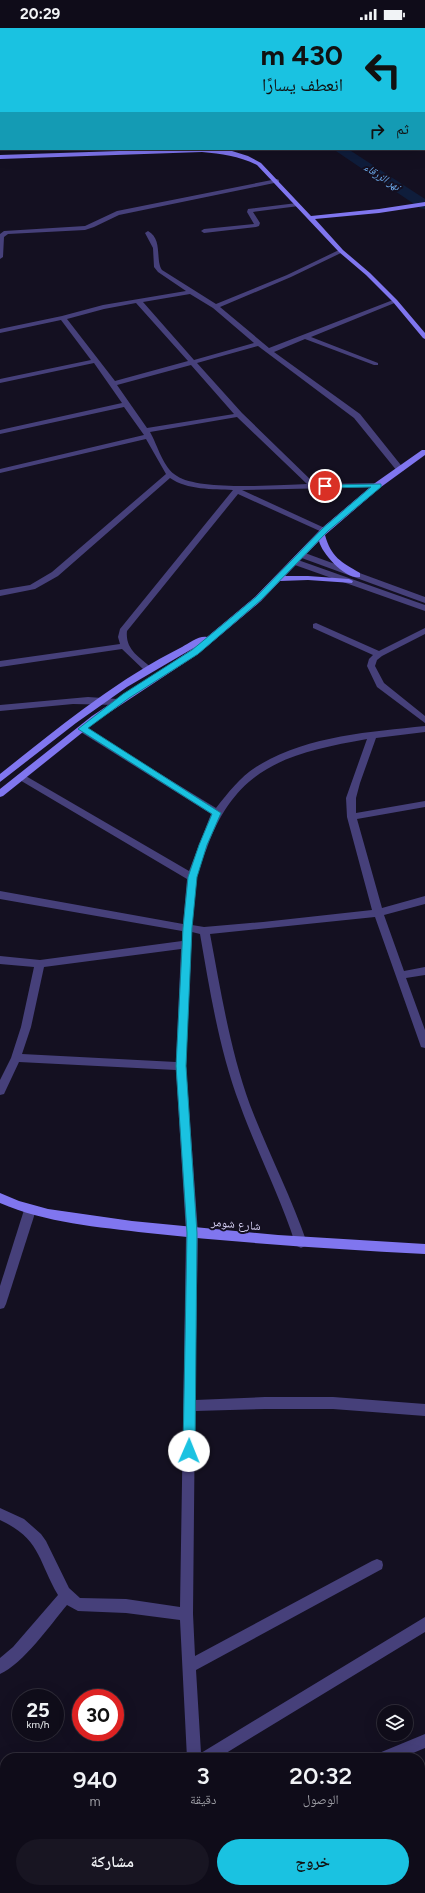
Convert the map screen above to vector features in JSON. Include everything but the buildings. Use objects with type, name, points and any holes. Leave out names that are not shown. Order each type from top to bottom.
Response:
[{"type":"street","points":[[0,157],[219,151],[246,156],[259,164],[277,181],[297,205],[395,302],[425,337]]},
{"type":"street","points":[[0,257],[1,234],[23,230],[85,228],[98,224],[111,215],[124,211],[207,196],[252,185],[277,181]]},
{"type":"street","points":[[312,220],[425,204]]},
{"type":"street","points":[[204,231],[254,226],[257,225],[257,222],[250,213],[250,210],[297,205]]},
{"type":"street","points":[[312,220],[422,210]]},
{"type":"street","points":[[148,233],[156,248],[158,269],[190,292],[215,307],[259,344],[357,416],[400,469]]},
{"type":"street","points":[[215,307],[289,276],[342,251]]},
{"type":"street","points":[[0,330],[63,318],[103,307],[190,292]]},
{"type":"street","points":[[138,302],[239,415],[313,486]]},
{"type":"street","points":[[269,351],[395,302]]},
{"type":"street","points":[[63,318],[113,384],[147,434],[170,474],[174,478],[189,484],[238,490],[313,486],[378,485]]},
{"type":"street","points":[[306,336],[376,364]]},
{"type":"street","points":[[113,384],[259,344]]},
{"type":"street","points":[[0,381],[95,361]]},
{"type":"street","points":[[0,432],[126,404]]},
{"type":"street","points":[[0,471],[147,434],[239,415]]},
{"type":"street","points":[[0,794],[117,702],[195,652],[258,599],[323,532],[378,485],[425,452]]},
{"type":"street","points":[[0,593],[32,587],[55,574],[170,474]]},
{"type":"street","points":[[238,490],[323,532]]},
{"type":"street","points":[[148,670],[123,646],[121,638],[123,631],[238,490]]},
{"type":"street","points":[[323,532],[324,550],[329,556],[357,575]]},
{"type":"street","points":[[302,555],[425,600]]},
{"type":"street","points":[[295,562],[425,608]]},
{"type":"street","points":[[277,580],[308,578],[349,581]]},
{"type":"street","points":[[316,626],[379,654]]},
{"type":"street","points":[[425,631],[379,654],[373,659],[371,666],[380,685],[425,720]]},
{"type":"street","points":[[0,779],[102,700],[148,670],[217,633]]},
{"type":"street","points":[[0,664],[123,646]]},
{"type":"street","points":[[0,708],[102,700],[117,702]]},
{"type":"street","points":[[82,729],[217,813]]},
{"type":"street","points":[[194,1753],[186,1614],[192,1233],[181,1066],[187,928],[192,877],[203,845],[217,813],[236,787],[263,766],[303,749],[373,735],[425,729]]},
{"type":"street","points":[[373,735],[355,782],[351,798],[352,817],[378,913],[402,975],[425,1044]]},
{"type":"street","points":[[22,777],[192,877]]},
{"type":"street","points":[[352,817],[425,804]]},
{"type":"street","points":[[0,895],[204,931],[248,928],[378,913],[425,900]]},
{"type":"street","points":[[204,931],[218,1006],[238,1086],[287,1200],[301,1242]]},
{"type":"street","points":[[0,960],[40,964],[187,944]]},
{"type":"street","points":[[0,1091],[16,1058],[26,1028],[40,964]]},
{"type":"street","points":[[402,975],[425,971]]},
{"type":"street","points":[[16,1058],[181,1066]]},
{"type":"street","name":"شارع شومر","points":[[0,1198],[30,1210],[76,1219],[192,1233],[301,1242],[425,1249]]},
{"type":"street","points":[[0,1304],[30,1210]]},
{"type":"street","points":[[190,1406],[308,1402],[425,1410]]},
{"type":"street","points":[[0,1514],[28,1530],[36,1538],[46,1553],[66,1596],[72,1601],[78,1604],[126,1606],[186,1614]]},
{"type":"street","points":[[188,1667],[377,1566]]},
{"type":"street","points":[[0,1667],[18,1652],[66,1596]]},
{"type":"street","points":[[213,1753],[425,1624]]},
{"type":"street","points":[[396,1753],[425,1741]]},
{"type":"waterway","name":"نهر الزرقاء","points":[[341,150],[425,205]]},
{"type":"route","points":[[189,1451],[192,1233],[181,1066],[187,928],[192,877],[203,845],[217,813],[82,729],[94,718],[126,696],[195,652],[258,599],[325,530],[378,485],[325,486]]}]
